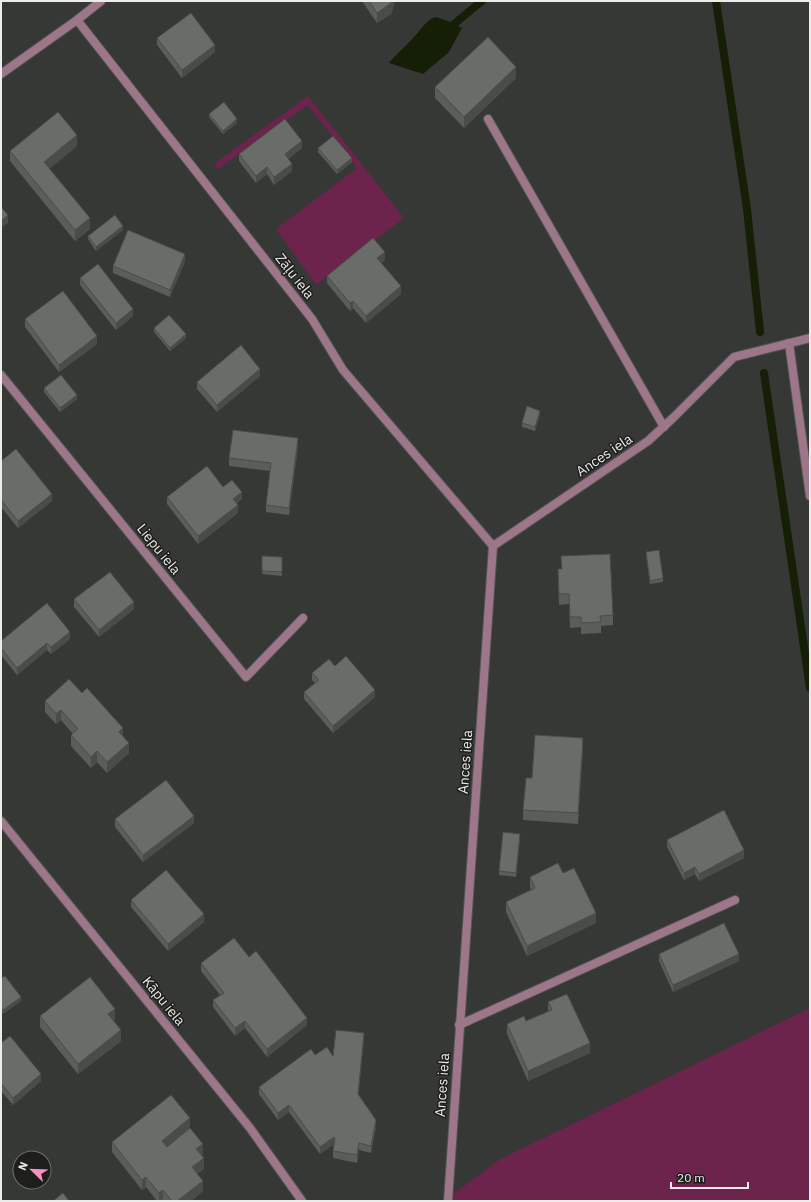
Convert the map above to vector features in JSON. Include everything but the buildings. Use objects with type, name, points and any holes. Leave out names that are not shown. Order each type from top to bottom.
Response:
[{"type":"street","points":[[1,74],[101,1]]},
{"type":"street","name":"Zāļu iela","points":[[77,20],[312,319],[343,370],[493,546]]},
{"type":"street","points":[[488,119],[664,426]]},
{"type":"street","name":"Ances iela","points":[[448,1201],[493,546],[648,441],[674,418],[734,357],[810,338]]},
{"type":"street","points":[[788,343],[810,496]]},
{"type":"street","name":"Liepu iela","points":[[1,375],[246,677],[303,618]]},
{"type":"street","name":"Kāpu iela","points":[[1,821],[250,1128],[302,1201]]},
{"type":"street","points":[[459,1025],[735,900]]},
{"type":"shaded area","points":[[435,17],[448,21],[462,28],[449,52],[423,74],[389,63],[425,24]]},
{"type":"shaded area","points":[[308,96],[404,218],[316,285],[276,229],[357,168],[308,105],[218,169],[214,164]]},
{"type":"shaded area","points":[[810,1008],[810,1201],[444,1201],[499,1160]]},
{"type":"waterway","points":[[454,24],[482,1]]},
{"type":"waterway","points":[[716,1],[747,209],[760,332]]},
{"type":"waterway","points":[[764,373],[810,688]]}]
